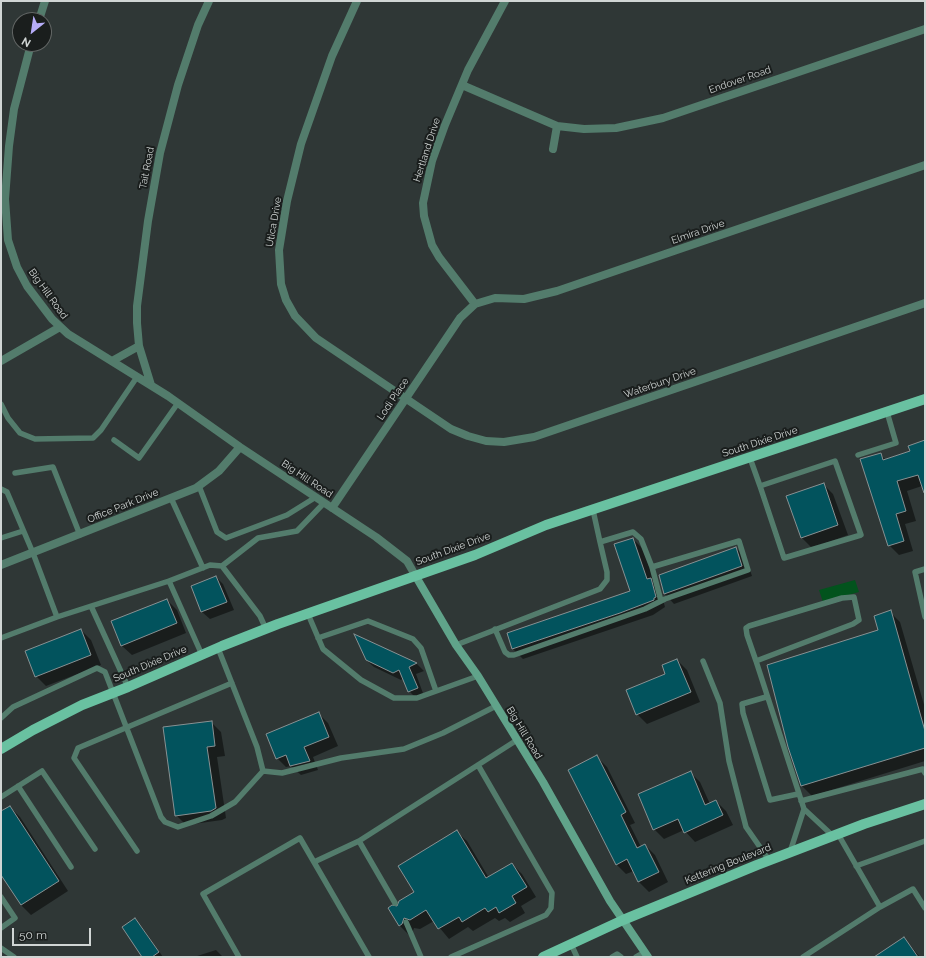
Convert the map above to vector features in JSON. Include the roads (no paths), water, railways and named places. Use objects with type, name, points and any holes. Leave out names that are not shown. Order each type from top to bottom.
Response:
[{"type":"main road","name":"South Dixie Drive","points":[[1,749],[82,704],[114,693],[266,629],[475,555],[546,525],[925,399]]},
{"type":"main road","name":"Kettering Boulevard","points":[[543,957],[622,920],[769,860],[925,804]]},
{"type":"street","points":[[42,12],[45,1]]},
{"type":"street","name":"Tait Road","points":[[151,385],[139,346],[137,306],[148,221],[160,153],[178,85],[198,25],[209,1]]},
{"type":"street","name":"Utica Drive","points":[[357,1],[332,56],[301,144],[287,201],[279,250],[279,270],[286,300],[302,325],[316,338],[406,398]]},
{"type":"street","name":"Hertland Drive","points":[[475,304],[438,257],[427,233],[424,216],[424,190],[432,161],[462,85],[495,18],[506,1]]},
{"type":"street","name":"Endover Road","points":[[462,85],[557,126],[584,129],[634,126],[663,118],[925,29]]},
{"type":"street","name":"Big Hill Road","points":[[29,52],[20,82],[11,132],[5,199],[8,240],[17,268],[27,286],[52,319],[60,327],[178,403],[240,447],[376,537],[407,561],[456,645],[478,676],[517,740],[622,920],[646,954]]},
{"type":"street","points":[[553,149],[557,126]]},
{"type":"street","name":"Elmira Drive","points":[[475,304],[494,298],[524,299],[557,291],[925,165]]},
{"type":"street","name":"Waterbury Drive","points":[[406,398],[451,429],[468,436],[486,441],[504,442],[519,440],[925,303]]},
{"type":"street","name":"Lodi Place","points":[[332,508],[460,318],[475,304]]},
{"type":"street","points":[[1,361],[60,327]]},
{"type":"street","points":[[112,361],[139,346]]},
{"type":"street","name":"Office Park Drive","points":[[1,566],[199,486],[219,471],[240,447]]},
{"type":"lane","points":[[1,404],[8,418],[20,433],[35,439],[93,438],[101,430],[137,377]]},
{"type":"lane","points":[[114,440],[139,458],[178,403]]},
{"type":"lane","points":[[858,455],[896,444],[887,412]]},
{"type":"lane","points":[[750,458],[784,558],[861,534],[835,461],[760,486]]},
{"type":"lane","points":[[15,473],[53,467],[80,534]]},
{"type":"lane","points":[[199,486],[217,532],[226,538],[287,515],[316,497]]},
{"type":"lane","points":[[1,489],[7,492],[33,553],[57,617]]},
{"type":"lane","points":[[171,498],[203,568]]},
{"type":"lane","points":[[1,638],[57,617],[169,581],[210,565],[222,566],[258,538],[297,531],[324,503]]},
{"type":"lane","points":[[456,645],[600,589],[607,580],[607,572],[593,510]]},
{"type":"lane","points":[[1,538],[23,531]]},
{"type":"lane","points":[[600,542],[633,532],[641,539],[652,567],[661,601]]},
{"type":"lane","points":[[495,629],[505,652],[514,655],[645,609],[661,601],[748,570],[739,541],[652,567]]},
{"type":"lane","points":[[222,566],[260,616],[266,629]]},
{"type":"lane","points":[[925,569],[915,572],[925,617]]},
{"type":"lane","points":[[169,581],[202,655]]},
{"type":"lane","points":[[756,661],[859,620],[854,597],[842,598],[746,628],[766,697],[804,809],[836,835],[880,907]]},
{"type":"lane","points":[[90,606],[128,687]]},
{"type":"lane","points":[[308,614],[323,649],[361,680],[394,698],[417,698],[478,676]]},
{"type":"lane","points":[[318,638],[368,621],[413,639],[421,648],[436,691]]},
{"type":"lane","points":[[218,648],[257,747],[263,771]]},
{"type":"lane","points":[[703,661],[720,703],[729,761],[746,827],[769,860]]},
{"type":"lane","points":[[1,718],[13,707],[97,668],[105,672],[161,817],[172,826],[178,827],[211,816],[236,802],[263,771]]},
{"type":"lane","points":[[137,851],[74,758],[78,748],[126,726],[232,683]]},
{"type":"lane","points":[[766,697],[742,704],[743,713],[770,800],[798,794]]},
{"type":"lane","points":[[263,771],[282,773],[342,758],[404,749],[443,733],[496,706]]},
{"type":"lane","points":[[314,862],[359,841],[517,740]]},
{"type":"lane","points":[[451,957],[546,915],[551,908],[552,893],[478,765]]},
{"type":"lane","points":[[1,797],[42,771],[95,849]]},
{"type":"lane","points":[[801,801],[924,771]]},
{"type":"lane","points":[[18,786],[71,867]]},
{"type":"lane","points":[[790,852],[804,809]]},
{"type":"lane","points":[[239,957],[203,894],[300,838],[369,957]]},
{"type":"lane","points":[[359,841],[395,903]]},
{"type":"lane","points":[[856,866],[925,841]]},
{"type":"lane","points":[[803,957],[880,907],[913,889],[925,908]]},
{"type":"lane","points":[[1,898],[15,918],[1,928]]},
{"type":"lane","points":[[406,922],[421,957]]},
{"type":"lane","points":[[571,944],[577,957]]},
{"type":"lane","points":[[1,948],[14,957]]},
{"type":"lane","points":[[612,957],[617,954],[621,957]]},
{"type":"lane","points":[[636,957],[646,954]]}]
